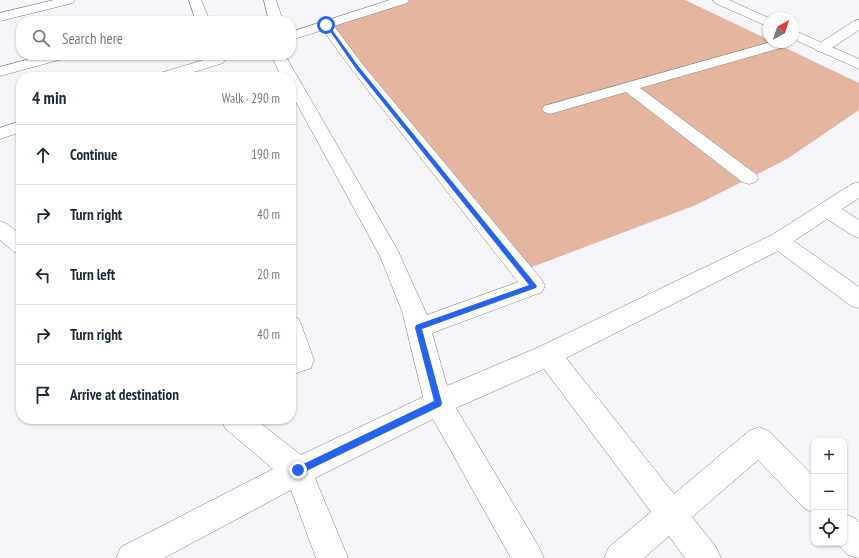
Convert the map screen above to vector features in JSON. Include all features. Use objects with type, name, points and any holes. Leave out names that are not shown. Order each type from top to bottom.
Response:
[{"type":"street","points":[[0,17],[69,0]]},
{"type":"street","points":[[195,0],[198,16]]},
{"type":"street","points":[[270,0],[275,16]]},
{"type":"street","points":[[296,34],[388,2],[402,0]]},
{"type":"street","points":[[719,0],[763,20]]},
{"type":"street","points":[[822,48],[859,24]]},
{"type":"street","points":[[326,25],[358,68],[534,286],[418,328]]},
{"type":"street","points":[[799,39],[859,65]]},
{"type":"street","points":[[550,109],[764,48]]},
{"type":"street","points":[[0,72],[43,60]]},
{"type":"street","points":[[205,71],[218,60]]},
{"type":"street","points":[[281,60],[287,72]]},
{"type":"street","points":[[627,86],[749,178]]},
{"type":"street","points":[[296,89],[390,255],[414,311],[438,403],[528,558]]},
{"type":"street","points":[[0,134],[16,128]]},
{"type":"street","points":[[146,554],[298,470],[438,403],[548,355],[779,241],[859,189]]},
{"type":"street","points":[[828,210],[859,230]]},
{"type":"street","points":[[0,229],[16,242]]},
{"type":"street","points":[[779,241],[859,299]]},
{"type":"street","points":[[296,341],[302,360],[296,362]]},
{"type":"street","points":[[548,355],[705,558]]},
{"type":"street","points":[[240,424],[298,470],[332,558]]},
{"type":"street","points":[[620,558],[759,441],[811,495]]},
{"type":"street","points":[[847,532],[859,544]]},
{"type":"building","points":[[407,0],[685,0],[763,37],[763,48],[786,48],[859,83],[859,110],[787,159],[696,205],[524,270],[326,25]]},
{"type":"route","points":[[298,470],[438,403],[418,328],[534,286],[358,68],[326,25]]}]
